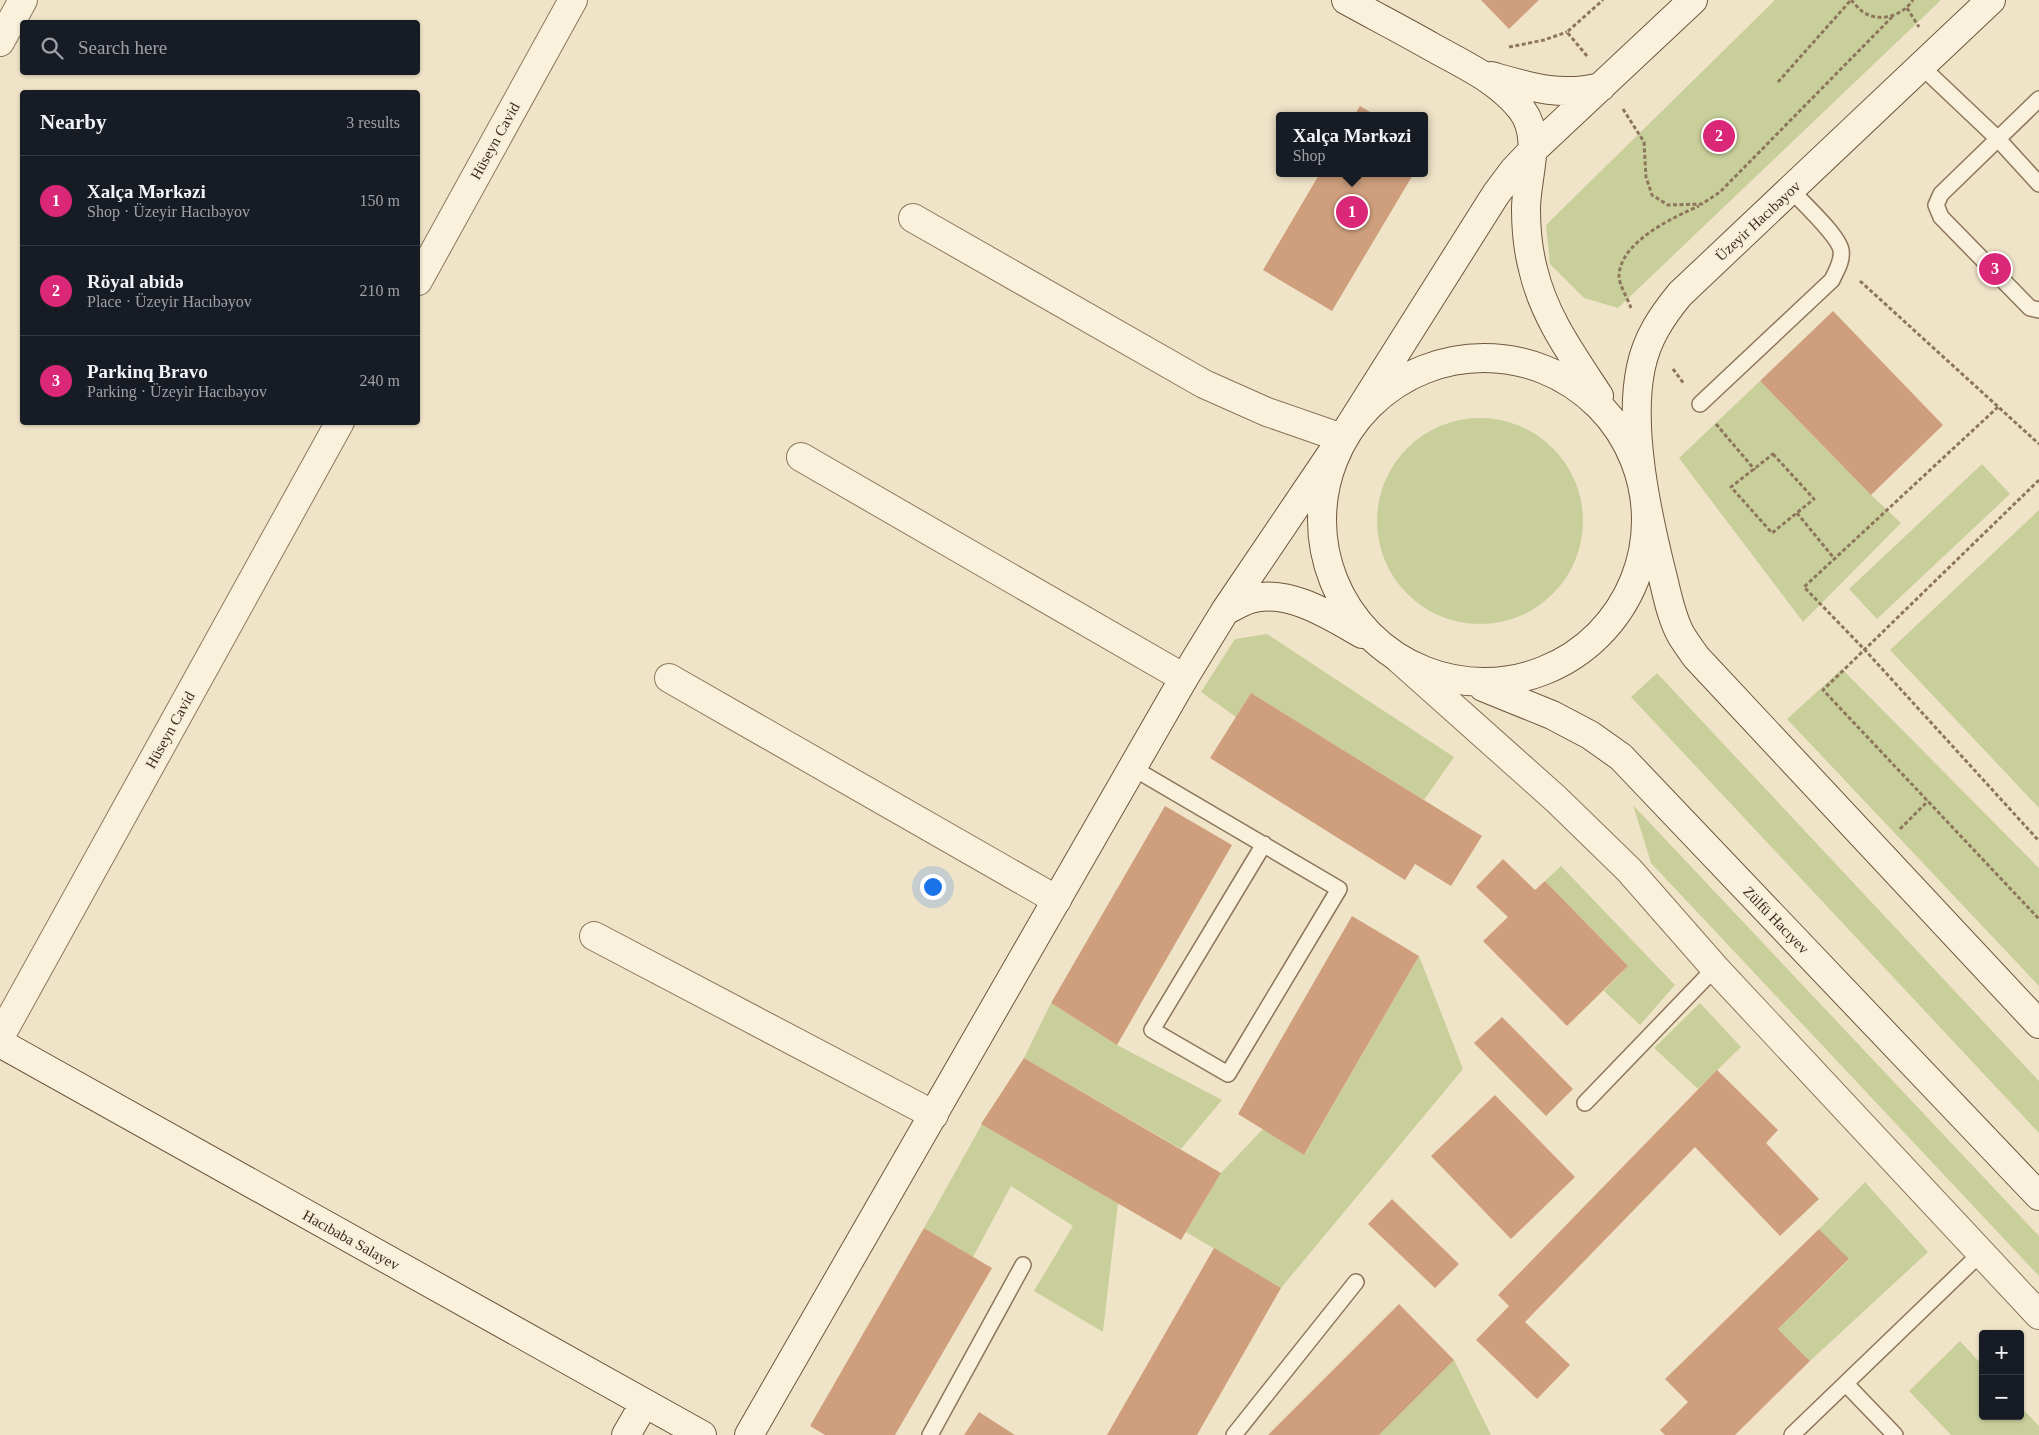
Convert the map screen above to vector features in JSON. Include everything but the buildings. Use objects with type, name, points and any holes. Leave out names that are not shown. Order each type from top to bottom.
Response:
[{"type":"street","points":[[0,42],[23,0]]},
{"type":"street","name":"Hüseyn Cavid","points":[[420,277],[573,0]]},
{"type":"street","points":[[1346,0],[1480,73],[1507,92],[1522,110],[1532,131],[1533,150],[1526,209],[1532,268],[1551,320],[1624,435],[1637,465],[1646,496],[1670,605],[1681,635],[1696,658],[2039,1024]]},
{"type":"street","points":[[749,1435],[1184,678],[1225,611],[1342,438],[1496,194],[1514,170],[1533,150],[1693,0]]},
{"type":"street","name":"Üzeyir Hacıbəyov","points":[[1646,496],[1637,432],[1636,403],[1641,367],[1650,338],[1663,315],[1680,294],[1991,0]]},
{"type":"street","points":[[1480,73],[1542,90],[1581,92],[1604,85]]},
{"type":"street","points":[[913,218],[1204,384],[1267,412],[1342,438]]},
{"type":"street","points":[[1376,642],[1347,608],[1328,568],[1320,524],[1325,480],[1342,438],[1369,403],[1403,378],[1441,362],[1483,357],[1525,362],[1564,378],[1598,403],[1624,435]]},
{"type":"street","name":"Hüseyn Cavid","points":[[0,1036],[338,425]]},
{"type":"street","points":[[801,457],[1184,678]]},
{"type":"street","points":[[1483,687],[1545,670],[1577,653],[1604,630],[1626,601],[1640,568],[1646,532],[1646,496]]},
{"type":"street","points":[[1225,611],[1250,599],[1265,597],[1282,598],[1334,617],[1376,642],[1398,658],[1556,799],[1622,864],[1715,968],[2039,1315]]},
{"type":"street","name":"Zülfü Hacıyev","points":[[1398,658],[1422,670],[1483,687],[1552,715],[1590,735],[1621,757],[2039,1196]]},
{"type":"street","points":[[669,678],[1057,900]]},
{"type":"street","points":[[594,936],[934,1115]]},
{"type":"street","name":"Hacıbaba Salayev","points":[[0,1043],[702,1435]]},
{"type":"street","points":[[626,1435],[644,1404]]},
{"type":"lane","points":[[1921,66],[1998,138],[2039,184]]},
{"type":"lane","points":[[2039,99],[1941,194],[1936,205],[1941,217],[1954,231],[2030,308],[2039,310]]},
{"type":"lane","points":[[1700,404],[1832,280],[1840,262],[1841,250],[1835,237],[1791,190]]},
{"type":"lane","points":[[1133,768],[1264,844],[1339,889],[1228,1074],[1152,1030],[1264,844]]},
{"type":"lane","points":[[1585,1102],[1715,968]]},
{"type":"lane","points":[[1792,1435],[1981,1253]]},
{"type":"lane","points":[[930,1435],[1023,1265]]},
{"type":"lane","points":[[1234,1435],[1356,1282]]},
{"type":"lane","points":[[1846,1384],[1895,1435]]},
{"type":"path","points":[[1480,73],[1493,49],[1523,45],[1567,32],[1603,0]]},
{"type":"path","points":[[1778,82],[1851,0],[1862,12],[1877,18],[1894,16]]},
{"type":"path","points":[[1567,32],[1584,52],[1604,85],[1644,142],[1646,177],[1652,194],[1668,205],[1702,204],[1720,192],[1894,16],[1907,8],[1912,0]]},
{"type":"path","points":[[1840,262],[2039,444]]},
{"type":"path","points":[[1700,404],[1755,470]]},
{"type":"path","points":[[1998,406],[1833,557],[1804,587],[1864,649],[2039,841]]},
{"type":"path","points":[[1774,454],[1814,499],[1772,533],[1731,487],[1755,470],[1774,454]]},
{"type":"path","points":[[2039,480],[1823,690],[2039,919]]},
{"type":"path","points":[[1797,513],[1833,557]]},
{"type":"path","points":[[1878,851],[1928,801]]},
{"type":"green space","points":[[1775,0],[1941,0],[1618,308],[1584,298],[1550,264],[1546,225]]},
{"type":"green space","points":[[1760,381],[1871,495],[1901,523],[1803,622],[1679,458]]},
{"type":"green space","points":[[1480,418],[1500,420],[1519,426],[1528,430],[1553,448],[1571,473],[1575,482],[1581,501],[1583,521],[1581,541],[1575,560],[1571,569],[1553,594],[1528,612],[1519,616],[1500,622],[1480,624],[1460,622],[1441,616],[1432,612],[1407,594],[1389,569],[1385,560],[1379,541],[1377,521],[1379,501],[1385,482],[1389,473],[1407,448],[1432,430],[1441,426],[1460,420]]},
{"type":"green space","points":[[1982,464],[2010,494],[1877,619],[1849,589]]},
{"type":"green space","points":[[2039,510],[2039,808],[1890,650]]},
{"type":"green space","points":[[1267,634],[1454,757],[1424,800],[1251,693],[1236,717],[1201,692],[1235,639]]},
{"type":"green space","points":[[1842,669],[2039,868],[2039,986],[1787,719]]},
{"type":"green space","points":[[1657,673],[2039,1081],[2039,1133],[1631,697]]},
{"type":"green space","points":[[1633,805],[2039,1236],[2039,1276],[1651,863]]},
{"type":"green space","points":[[1561,866],[1675,985],[1640,1025],[1604,991],[1628,966],[1545,881]]},
{"type":"green space","points":[[1419,956],[1463,1069],[1281,1288],[1186,1232],[1221,1173],[1263,1129],[1305,1154]]},
{"type":"green space","points":[[1051,1003],[1117,1045],[1222,1100],[1181,1149],[1024,1058]]},
{"type":"green space","points":[[1700,1003],[1741,1047],[1698,1089],[1654,1048]]},
{"type":"green space","points":[[982,1124],[1118,1203],[1103,1332],[1034,1291],[1073,1226],[1011,1186],[973,1257],[924,1228]]},
{"type":"green space","points":[[1865,1182],[1928,1252],[1810,1361],[1778,1329],[1849,1260],[1819,1229]]},
{"type":"green space","points":[[1960,1341],[1979,1362],[1979,1420],[2024,1420],[2024,1410],[2039,1426],[2039,1435],[1951,1435],[1909,1391]]},
{"type":"green space","points":[[1454,1360],[1491,1435],[1379,1435]]},
{"type":"place","name":"Röyal abidə","points":[[1719,136]]},
{"type":"place","name":"Xalça Mərkəzi","points":[[1352,212]]},
{"type":"place","name":"Parkinq Bravo","points":[[1995,269]]}]
